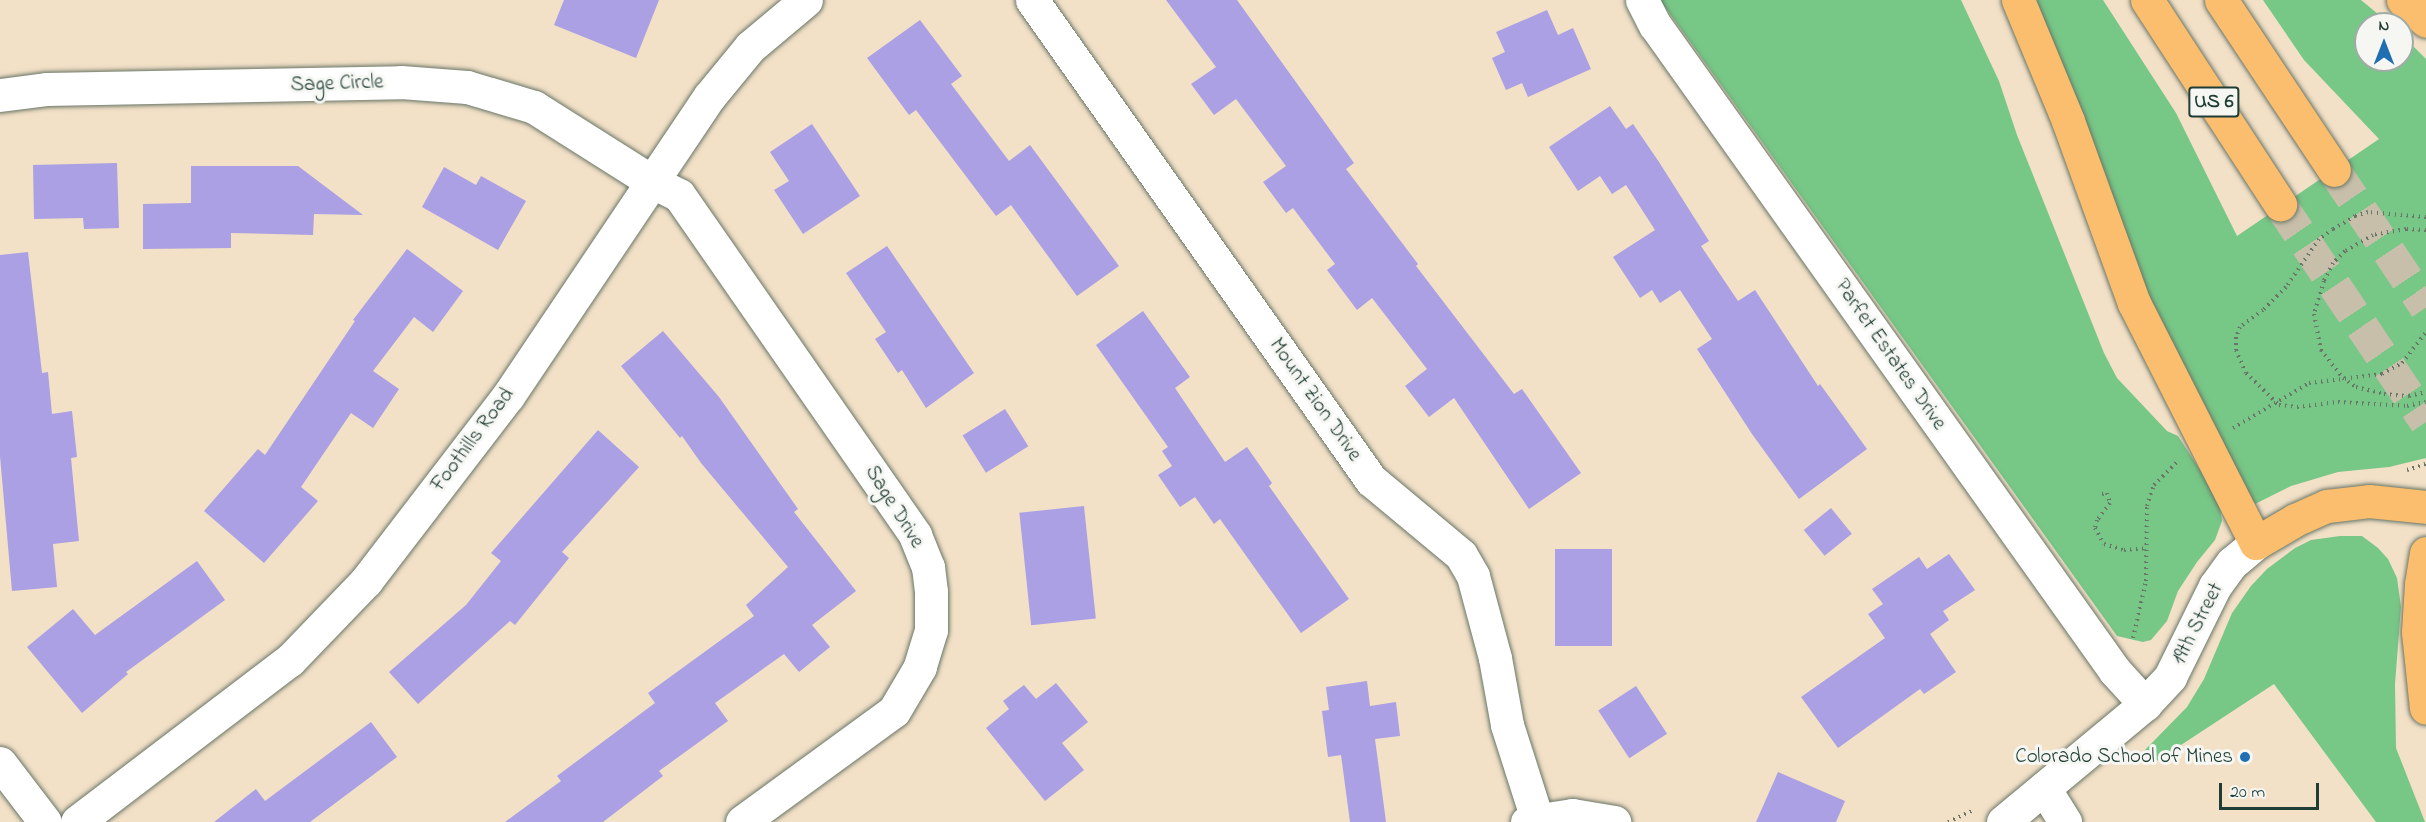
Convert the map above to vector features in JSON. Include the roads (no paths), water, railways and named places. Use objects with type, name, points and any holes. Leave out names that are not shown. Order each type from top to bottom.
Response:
[{"type":"main road","points":[[2018,0],[2068,121],[2134,303],[2256,543]]},
{"type":"main road","name":"US 6","points":[[2147,0],[2280,204]]},
{"type":"main road","name":"US 6","points":[[2221,0],[2334,170]]},
{"type":"main road","points":[[2403,0],[2426,21]]},
{"type":"main road","name":"19th Street","points":[[2256,543],[2295,520],[2327,506],[2369,501],[2426,507]]},
{"type":"main road","points":[[2426,553],[2421,584],[2418,632],[2426,708]]},
{"type":"street","name":"Foothills Road","points":[[77,822],[290,660],[366,581],[508,396],[709,97],[750,47],[806,0]]},
{"type":"street","name":"Mount Zion Drive","points":[[1032,0],[1371,480],[1461,555],[1473,576],[1495,658],[1507,725],[1532,820]]},
{"type":"street","name":"Parfet Estates Drive","points":[[1642,0],[1655,25],[2101,652],[2145,704]]},
{"type":"street","name":"Sage Circle","points":[[0,95],[46,89],[401,82],[467,87],[534,107],[651,181]]},
{"type":"street","name":"Sage Drive","points":[[651,181],[679,195],[889,494],[915,535],[928,567],[931,630],[920,667],[894,711],[742,822]]},
{"type":"street","name":"19th Street","points":[[2003,822],[2145,704],[2170,677],[2215,586],[2232,563],[2256,543]]},
{"type":"street","points":[[0,763],[45,822]]},
{"type":"street","points":[[2044,788],[2065,822]]},
{"type":"street","points":[[1532,820],[1572,815],[1614,822]]},
{"type":"tunnel","points":[[2334,170],[2426,307]]},
{"type":"tunnel","points":[[2280,204],[2426,421]]},
{"type":"place","name":"Colorado School of Mines","points":[[2245,757]]}]
